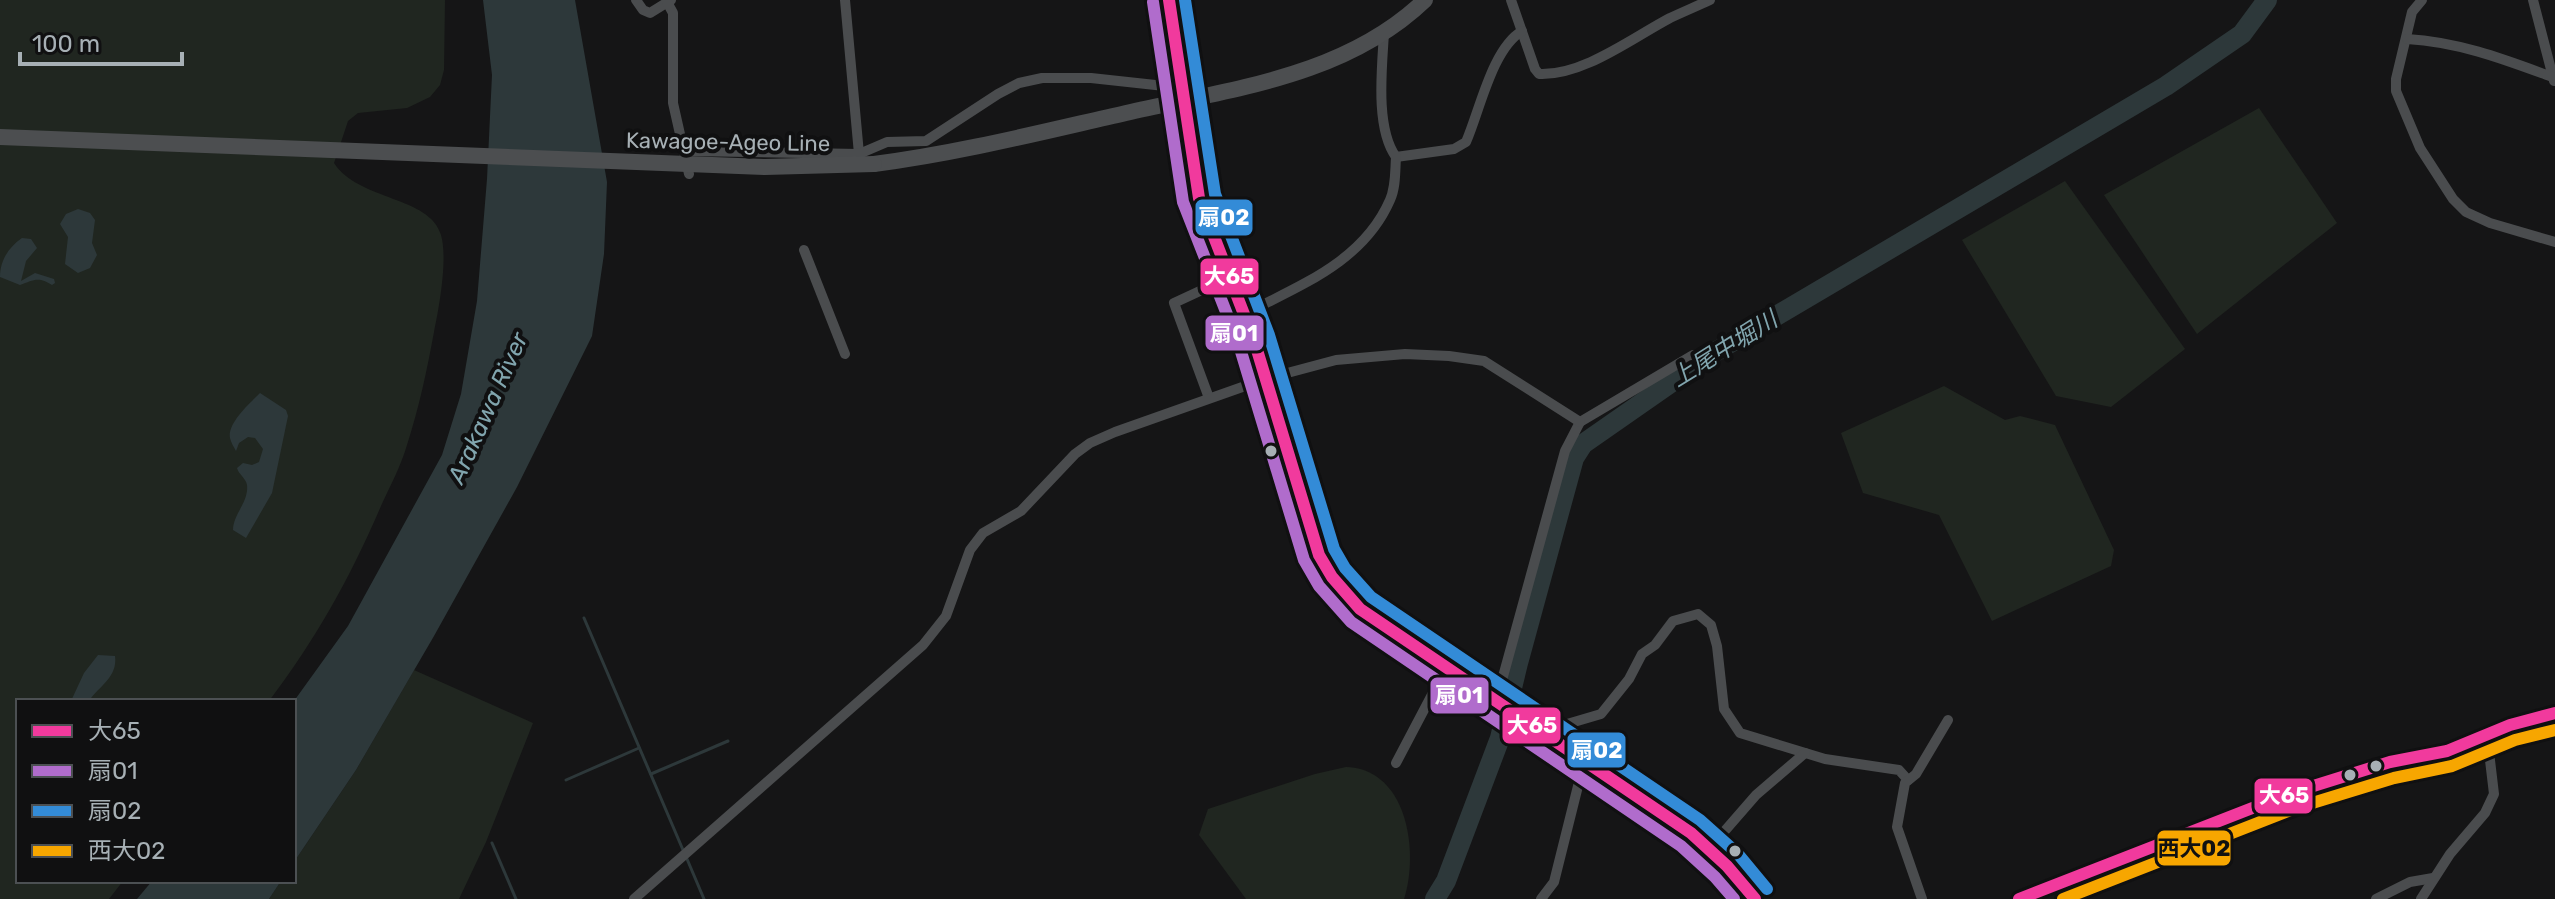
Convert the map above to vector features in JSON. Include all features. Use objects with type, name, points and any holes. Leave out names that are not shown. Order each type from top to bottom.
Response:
[{"type":"main road","name":"Kawagoe-Ageo Line","points":[[0,137],[738,166],[874,164],[972,149],[1184,94],[1289,75],[1354,50],[1384,33],[1425,0]]},
{"type":"main road","points":[[1184,94],[1199,198],[1245,314],[1312,536],[1332,577],[1360,609],[1676,822],[1709,849],[1755,899]]},
{"type":"street","points":[[636,0],[643,10],[650,13],[669,1],[673,13],[673,103],[689,174]]},
{"type":"street","points":[[845,0],[859,154]]},
{"type":"street","points":[[686,151],[859,154],[887,142],[926,141],[987,100],[1029,80],[1091,78],[1184,94],[1169,0]]},
{"type":"street","points":[[1511,0],[1539,74],[1568,69],[1603,55],[1710,0]]},
{"type":"street","points":[[2422,0],[2412,12],[2396,79],[2396,91],[2420,148],[2453,199],[2466,212],[2555,242]]},
{"type":"street","points":[[2533,0],[2555,79]]},
{"type":"street","points":[[1396,157],[1454,149],[1466,142],[1498,57],[1513,36],[1522,31]]},
{"type":"street","points":[[1245,314],[1329,271],[1352,252],[1374,227],[1390,200],[1396,157],[1390,149],[1385,128],[1382,79],[1384,33]]},
{"type":"street","points":[[2407,39],[2448,43],[2482,51],[2555,79]]},
{"type":"street","points":[[804,250],[845,354]]},
{"type":"street","points":[[1209,398],[1174,303],[1230,277]]},
{"type":"street","points":[[634,899],[923,645],[946,616],[970,550],[983,533],[1021,511],[1054,474],[1090,443],[1265,379],[1336,360],[1405,354],[1484,361],[1580,422]]},
{"type":"street","points":[[1504,708],[1565,451],[1580,422],[1693,355]]},
{"type":"street","points":[[1540,732],[1601,714],[1629,679],[1642,654],[1655,645],[1673,621],[1698,614],[1711,625],[1717,646],[1724,709],[1740,733],[1825,759],[1899,770],[1908,780]]},
{"type":"street","points":[[1396,763],[1446,668]]},
{"type":"street","points":[[2019,899],[2291,793],[2390,762],[2447,751],[2555,713]]},
{"type":"street","points":[[1922,899],[1897,827],[1905,783],[1932,750],[1948,720]]},
{"type":"street","points":[[2421,899],[2433,878],[2485,813],[2494,794],[2487,735]]},
{"type":"street","points":[[1709,849],[1756,795],[1805,753]]},
{"type":"street","points":[[1541,899],[1554,882],[1584,762]]},
{"type":"street","points":[[2376,899],[2410,882],[2433,878]]},
{"type":"shaded area","points":[[0,0],[445,0],[444,70],[440,85],[430,97],[407,108],[358,113],[348,121],[334,163],[360,185],[423,213],[434,222],[443,245],[438,310],[415,417],[405,453],[357,558],[317,631],[270,699],[16,699],[16,883],[121,883],[109,899],[0,899]]},
{"type":"shaded area","points":[[2259,108],[2337,223],[2197,334],[2104,195]]},
{"type":"shaded area","points":[[2065,181],[2185,349],[2111,407],[2056,396],[1962,240]]},
{"type":"shaded area","points":[[1944,386],[2005,420],[2020,416],[2055,425],[2114,550],[2111,566],[1992,621],[1939,515],[1863,493],[1841,433]]},
{"type":"shaded area","points":[[414,670],[533,723],[486,842],[459,899],[269,899],[280,883],[296,883],[296,859],[356,770]]},
{"type":"shaded area","points":[[1346,767],[1367,771],[1383,782],[1396,798],[1404,816],[1410,859],[1404,899],[1246,899],[1199,835],[1208,809]]},
{"type":"water","name":"Arakawa River","points":[[483,0],[575,0],[607,182],[604,254],[592,336],[517,487],[434,636],[356,770],[296,859],[295,699],[348,626],[442,455],[461,394],[477,301],[492,75]]},
{"type":"water","points":[[78,209],[90,213],[95,220],[92,243],[97,255],[90,268],[78,273],[65,264],[68,237],[60,224],[66,214]]},
{"type":"water","points":[[22,238],[31,239],[37,248],[26,261],[21,281],[35,273],[54,279],[55,283],[52,285],[36,280],[20,285],[0,277],[6,254]]},
{"type":"water","points":[[260,393],[286,410],[288,416],[272,493],[246,538],[233,530],[247,491],[237,468],[243,463],[252,465],[259,462],[263,449],[255,438],[248,437],[239,443],[236,451],[230,440],[230,432],[240,413]]},
{"type":"water","points":[[98,655],[115,656],[111,676],[91,699],[72,699],[84,673]]},
{"type":"water","points":[[150,883],[280,883],[269,899],[137,899]]},
{"type":"waterway","name":"上尾中堀川","points":[[1435,899],[1446,881],[1500,738],[1574,458],[1583,444],[1715,352],[2166,86],[2242,34],[2267,0]]},
{"type":"waterway","points":[[584,618],[683,850]]},
{"type":"waterway","points":[[651,774],[728,741]]},
{"type":"waterway","points":[[566,780],[639,748]]},
{"type":"waterway","points":[[492,843],[516,899]]},
{"type":"waterway","points":[[687,859],[704,899]]},
{"type":"transit line","name":"大65","points":[[1169,0],[1199,198],[1254,340],[1319,555],[1332,577],[1360,609],[1691,833],[1727,866],[1755,899]]},
{"type":"transit line","name":"扇02","points":[[1185,0],[1215,194],[1269,335],[1334,549],[1345,568],[1371,597],[1700,820],[1738,854],[1767,889]]},
{"type":"transit line","name":"扇01","points":[[1153,2],[1183,202],[1239,345],[1304,560],[1319,586],[1351,622],[1681,846],[1734,899]]},
{"type":"transit line","name":"大65","points":[[2019,899],[2291,793],[2390,762],[2447,751],[2510,725],[2555,713]]},
{"type":"transit line","name":"西大02","points":[[2063,899],[2296,808],[2394,778],[2452,766],[2515,740],[2555,730]]}]
